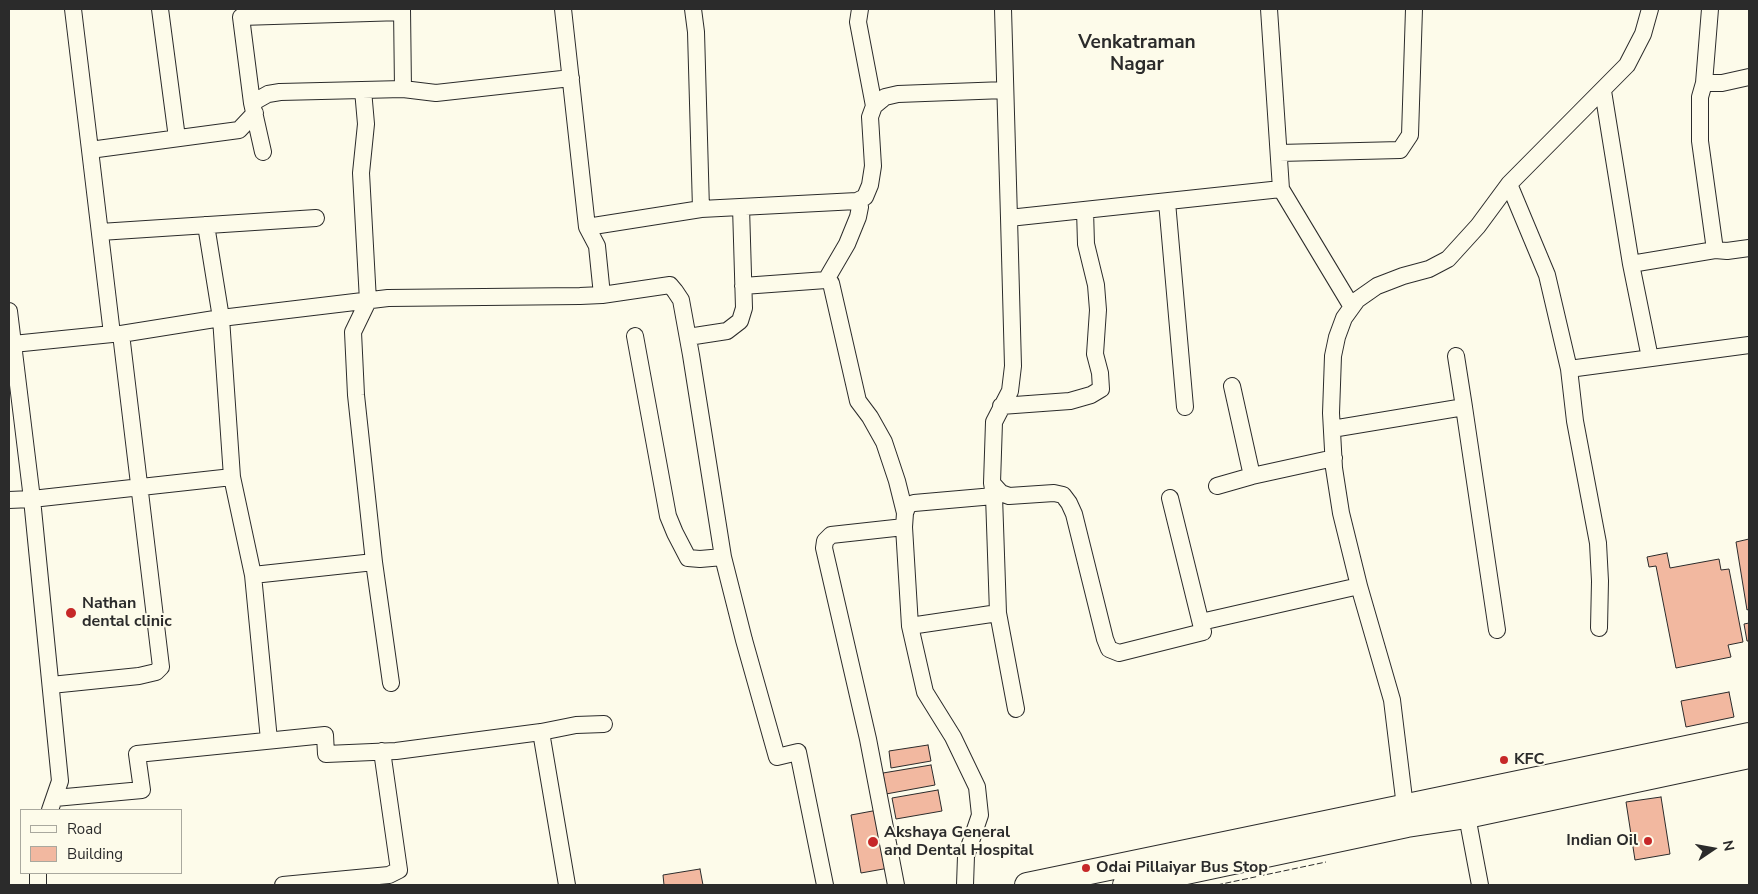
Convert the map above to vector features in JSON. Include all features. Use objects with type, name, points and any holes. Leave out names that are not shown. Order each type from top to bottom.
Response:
[{"type":"highway","points":[[1126,885],[1406,816],[1749,735]]},
{"type":"highway","points":[[1027,885],[1082,880],[1406,816],[1467,816],[1749,756]]},
{"type":"street","points":[[52,685],[138,676],[156,672],[161,667],[140,487],[100,232],[72,9]]},
{"type":"street","points":[[160,9],[177,138]]},
{"type":"street","points":[[563,9],[587,227],[596,246],[602,295]]},
{"type":"street","points":[[693,9],[696,32],[700,209]]},
{"type":"street","points":[[860,9],[858,22],[874,106]]},
{"type":"street","points":[[1003,9],[1013,366],[1010,391],[994,422],[993,489],[998,613],[1016,709]]},
{"type":"street","points":[[1269,9],[1281,190],[1352,307]]},
{"type":"street","points":[[1279,153],[1400,150],[1410,135],[1414,9]]},
{"type":"street","points":[[1406,816],[1392,700],[1341,513],[1332,429],[1334,356],[1337,336],[1344,318],[1357,300],[1377,286],[1403,276],[1429,270],[1448,259],[1478,226],[1509,184],[1627,65],[1643,34],[1650,9]]},
{"type":"street","points":[[1710,9],[1704,83],[1700,96],[1700,142],[1715,250]]},
{"type":"street","points":[[263,152],[253,108],[240,13],[402,10],[403,90]]},
{"type":"street","points":[[1704,83],[1722,83],[1749,77]]},
{"type":"street","points":[[90,150],[239,130],[253,108],[268,94],[280,92],[403,90],[436,93],[570,78]]},
{"type":"street","points":[[362,90],[366,124],[361,173],[368,300],[353,332],[356,395],[374,562],[391,683]]},
{"type":"street","points":[[587,227],[700,209],[857,201],[865,197],[870,185],[873,166],[870,117],[874,106],[885,97],[898,94],[1005,90]]},
{"type":"street","points":[[1603,91],[1631,264],[1650,358]]},
{"type":"street","points":[[1509,184],[1546,275],[1569,369],[1575,421],[1598,543],[1600,582],[1599,628]]},
{"type":"street","points":[[1009,218],[1281,190]]},
{"type":"street","points":[[826,280],[848,244],[858,217],[860,207],[857,201]]},
{"type":"street","points":[[1167,202],[1186,407]]},
{"type":"street","points":[[688,337],[726,331],[740,321],[744,308],[740,207]]},
{"type":"street","points":[[1001,406],[1070,401],[1091,395],[1101,389],[1100,373],[1095,354],[1098,310],[1096,285],[1086,244],[1084,210]]},
{"type":"street","points":[[100,232],[316,218]]},
{"type":"street","points":[[206,225],[221,318],[232,477],[253,574],[269,740]]},
{"type":"street","points":[[1631,264],[1715,250],[1727,251],[1749,248]]},
{"type":"street","points":[[743,286],[826,280],[832,283],[858,401],[870,417],[884,442],[897,481],[904,520],[910,626],[925,692],[953,737],[977,787],[980,815],[966,856],[965,885]]},
{"type":"street","points":[[13,344],[117,334],[221,318],[388,298],[602,295],[670,286],[680,300],[688,337],[723,557],[776,758],[798,752],[825,885]]},
{"type":"street","points":[[9,311],[52,685],[60,781],[53,804],[142,790],[137,754],[325,735],[326,754],[382,750],[396,751],[541,732],[576,725],[604,724]]},
{"type":"street","points":[[636,336],[668,516],[688,558],[700,560],[723,557]]},
{"type":"street","points":[[1569,369],[1749,345]]},
{"type":"street","points":[[1456,356],[1497,630]]},
{"type":"street","points":[[1232,386],[1252,476]]},
{"type":"street","points":[[1332,429],[1464,407]]},
{"type":"street","points":[[1217,486],[1252,476],[1334,458]]},
{"type":"street","points":[[9,500],[232,477]]},
{"type":"street","points":[[904,520],[908,505],[993,489],[1009,496],[1054,493],[1063,495],[1074,514],[1102,630],[1109,649],[1119,653],[1204,632],[1170,498]]},
{"type":"street","points":[[896,885],[868,740],[824,548],[825,541],[831,535],[904,520]]},
{"type":"street","points":[[253,574],[374,562]]},
{"type":"street","points":[[1201,622],[1360,586]]},
{"type":"street","points":[[910,626],[998,613]]},
{"type":"street","points":[[541,732],[567,885]]},
{"type":"street","points":[[283,885],[389,875],[398,870],[382,750]]},
{"type":"street","points":[[1467,816],[1480,885]]},
{"type":"building","points":[[1749,539],[1749,609],[1747,610],[1736,542]]},
{"type":"building","points":[[1667,553],[1670,568],[1719,559],[1721,570],[1729,569],[1743,642],[1728,645],[1731,657],[1676,668],[1656,566],[1649,567],[1647,557]]},
{"type":"building","points":[[1749,623],[1749,641],[1747,641],[1744,624]]},
{"type":"building","points":[[1729,692],[1734,717],[1686,727],[1681,701]]},
{"type":"building","points":[[928,745],[931,761],[891,768],[889,751]]},
{"type":"building","points":[[931,765],[935,785],[886,794],[883,773]]},
{"type":"building","points":[[938,790],[942,811],[896,819],[892,798]]},
{"type":"building","points":[[1661,797],[1670,854],[1635,860],[1626,802]]},
{"type":"building","points":[[878,810],[889,868],[861,873],[851,815]]},
{"type":"building","points":[[700,869],[703,885],[664,885],[663,875]]},
{"type":"fence","points":[[1217,885],[1326,862]]},
{"type":"place","name":"Nathan dental clinic","points":[[71,613]]},
{"type":"place","name":"KFC","points":[[1504,760]]},
{"type":"place","name":"Indian Oil","points":[[1648,841]]},
{"type":"place","name":"Akshaya General and Dental Hospital","points":[[873,842]]},
{"type":"place","name":"Odai Pillaiyar Bus Stop","points":[[1086,868]]},
{"type":"district","name":"Venkatraman Nagar","points":[[1137,54]]}]
